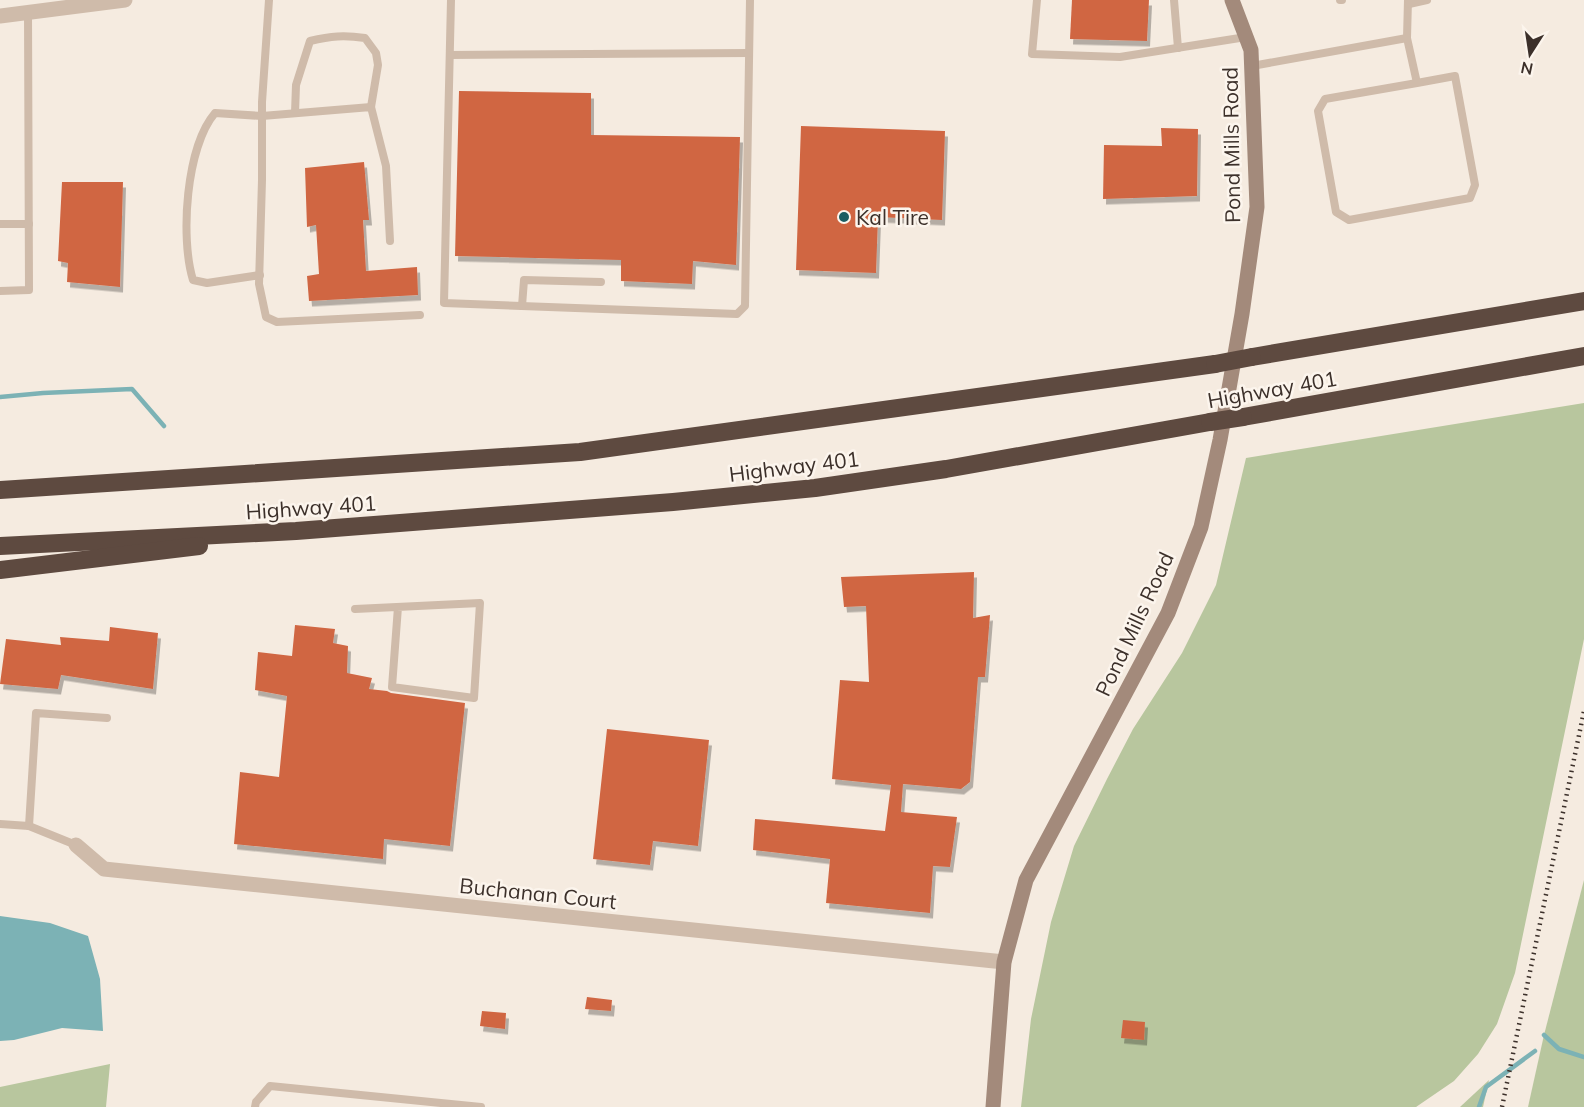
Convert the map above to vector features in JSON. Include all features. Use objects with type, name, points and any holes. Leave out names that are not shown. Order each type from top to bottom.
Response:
[{"type":"highway","name":"Highway 401","points":[[6,489],[580,452],[1215,364],[1584,301]]},
{"type":"highway","name":"Highway 401","points":[[0,546],[296,531],[673,502],[814,488],[946,469],[1584,356]]},
{"type":"highway","points":[[0,570],[202,546],[296,531]]},
{"type":"main road","name":"Pond Mills Road","points":[[993,1107],[1004,962],[1026,880],[1168,613],[1202,527],[1242,314],[1257,207],[1251,50],[1232,0]]},
{"type":"street","points":[[0,16],[125,0]]},
{"type":"street","name":"Buchanan Court","points":[[76,845],[104,869],[1004,962]]},
{"type":"lane","points":[[269,0],[262,116],[259,284],[266,317],[278,322],[420,315]]},
{"type":"lane","points":[[451,0],[444,303],[737,314],[745,306],[750,0]]},
{"type":"lane","points":[[1037,0],[1032,54],[1120,57],[1246,37]]},
{"type":"lane","points":[[1174,0],[1178,48]]},
{"type":"lane","points":[[1417,83],[1407,38],[1408,2],[1427,0]]},
{"type":"lane","points":[[0,291],[29,290],[28,12]]},
{"type":"lane","points":[[295,113],[296,85],[310,41],[327,36],[343,35],[365,38],[376,53],[378,65],[371,107],[386,166],[390,241]]},
{"type":"lane","points":[[1252,66],[1407,38]]},
{"type":"lane","points":[[450,55],[750,53]]},
{"type":"lane","points":[[1455,76],[1475,185],[1470,198],[1349,220],[1336,212],[1318,111],[1325,99],[1417,83],[1455,76]]},
{"type":"lane","points":[[260,275],[207,283],[194,280],[190,270],[186,241],[189,182],[196,150],[207,122],[215,113],[262,116],[371,107]]},
{"type":"lane","points":[[0,224],[29,224]]},
{"type":"lane","points":[[522,306],[524,280],[601,282]]},
{"type":"lane","points":[[355,609],[480,603],[474,698],[392,687],[398,607]]},
{"type":"lane","points":[[28,826],[36,713],[107,718]]},
{"type":"lane","points":[[0,824],[28,826],[76,845]]},
{"type":"lane","points":[[255,1107],[256,1102],[270,1086],[481,1107]]},
{"type":"green space","points":[[1584,403],[1584,639],[1515,973],[1497,1024],[1478,1054],[1454,1081],[1416,1107],[1021,1107],[1031,1019],[1051,922],[1074,846],[1133,729],[1182,653],[1216,585],[1246,458]]},
{"type":"green space","points":[[1584,880],[1584,1107],[1528,1107],[1544,1035]]},
{"type":"green space","points":[[110,1064],[106,1107],[0,1107],[0,1087]]},
{"type":"green space","points":[[1489,1080],[1483,1107],[1460,1107]]},
{"type":"water","points":[[0,916],[50,923],[88,936],[100,979],[103,1031],[62,1028],[14,1040],[0,1041]]},
{"type":"building","points":[[1072,0],[1149,0],[1147,41],[1070,39]]},
{"type":"building","points":[[459,91],[591,93],[591,135],[740,137],[736,265],[693,261],[692,284],[621,281],[621,260],[455,256]]},
{"type":"building","points":[[801,126],[945,131],[942,220],[878,217],[876,273],[796,270]]},
{"type":"building","points":[[1161,128],[1198,129],[1197,196],[1103,199],[1104,145],[1162,146]]},
{"type":"building","points":[[364,162],[369,220],[363,220],[366,271],[417,267],[418,295],[309,301],[307,276],[319,274],[316,225],[307,227],[305,168]]},
{"type":"building","points":[[62,182],[123,182],[120,287],[67,282],[68,263],[58,261]]},
{"type":"building","points":[[974,572],[973,618],[990,615],[985,677],[978,677],[970,782],[961,789],[903,784],[901,812],[957,817],[950,867],[933,866],[930,913],[826,903],[830,859],[753,850],[755,819],[885,831],[891,785],[832,779],[840,680],[869,682],[866,606],[844,607],[841,577]]},
{"type":"building","points":[[295,625],[335,629],[333,643],[348,646],[347,673],[372,678],[369,689],[465,703],[450,846],[384,839],[383,859],[234,844],[240,772],[279,777],[287,696],[255,690],[258,652],[292,656]]},
{"type":"building","points":[[110,627],[158,633],[153,689],[61,675],[58,689],[0,684],[6,639],[61,645],[60,637],[109,641]]},
{"type":"building","points":[[607,729],[709,740],[698,846],[653,841],[650,865],[593,859]]},
{"type":"building","points":[[587,997],[612,1000],[611,1011],[585,1009]]},
{"type":"building","points":[[482,1011],[506,1013],[505,1029],[480,1026]]},
{"type":"building","points":[[1123,1020],[1145,1022],[1144,1040],[1121,1038]]},
{"type":"waterway","points":[[0,397],[132,389],[164,426]]},
{"type":"waterway","points":[[1544,1035],[1559,1049],[1584,1057]]},
{"type":"waterway","points":[[1479,1107],[1486,1087],[1535,1051]]},
{"type":"railway","points":[[1502,1107],[1584,711]]},
{"type":"place","name":"Kal Tire","points":[[844,217]]}]
